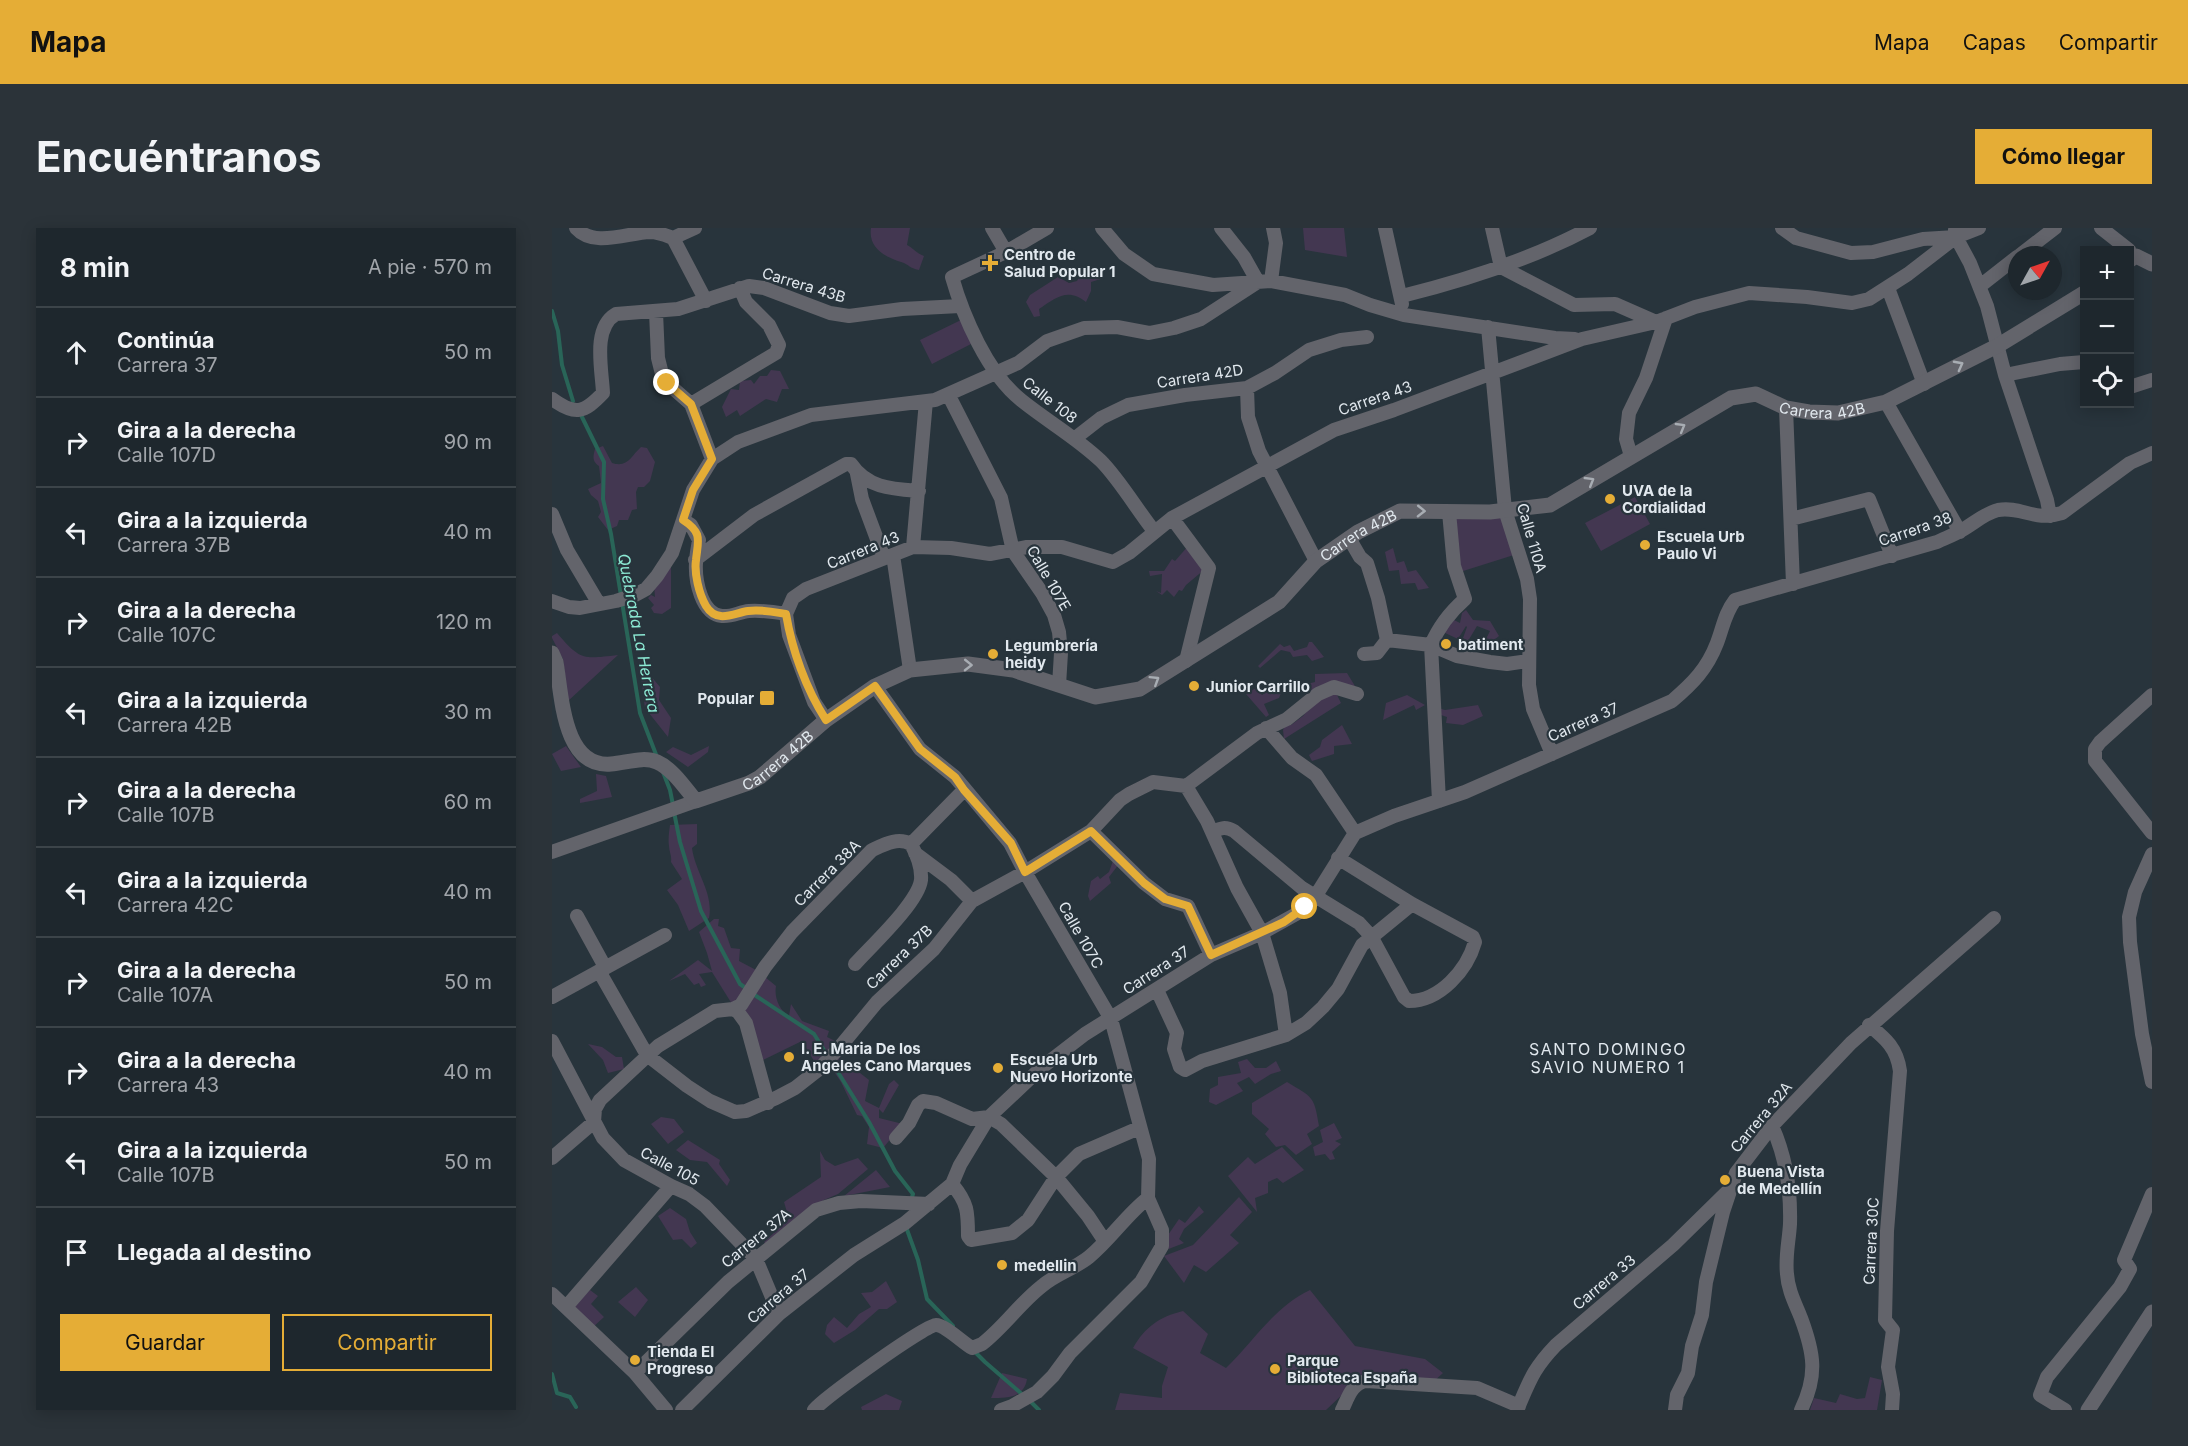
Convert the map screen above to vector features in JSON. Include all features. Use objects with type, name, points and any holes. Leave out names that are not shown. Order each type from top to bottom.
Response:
[{"type":"street","points":[[576,228],[588,237],[609,238],[651,232],[673,238],[695,228]]},
{"type":"street","points":[[992,228],[1006,252],[1047,228]]},
{"type":"street","points":[[1102,228],[1124,254],[1153,274],[1213,285],[1264,281],[1345,295],[1404,315],[1555,338],[1582,339]]},
{"type":"street","points":[[1221,228],[1264,281]]},
{"type":"street","points":[[552,601],[580,608],[634,596],[646,589],[672,553],[693,490],[712,459],[738,442],[810,414],[935,400],[1018,363],[1047,341],[1084,328],[1117,327],[1149,333],[1201,319],[1264,281],[1276,243],[1274,228]]},
{"type":"street","points":[[1385,228],[1402,296],[1404,315]]},
{"type":"street","points":[[1492,228],[1500,267]]},
{"type":"street","points":[[1402,296],[1463,281],[1559,244],[1590,228]]},
{"type":"street","points":[[1782,228],[1796,238],[1851,253],[1873,252],[1955,233],[1980,286],[1999,345],[2005,375],[2047,500],[2050,516],[2062,513],[2130,463],[2152,453]]},
{"type":"street","name":"Carrera 43","points":[[786,614],[793,598],[806,589],[914,547],[951,548],[990,554],[1028,547],[1062,547],[1113,562],[1129,554],[1172,518],[1334,430],[1394,410],[1582,339],[1661,320],[1695,307],[1749,293],[1852,303],[1869,299],[1888,288],[1955,233],[1979,228]]},
{"type":"street","points":[[2031,246],[2055,228]]},
{"type":"street","points":[[2102,228],[2122,246]]},
{"type":"street","points":[[673,238],[706,301]]},
{"type":"street","name":"Calle 108","points":[[1006,252],[952,277],[960,306],[995,373],[1019,399],[1102,462],[1154,531]]},
{"type":"street","points":[[2134,255],[2152,264]]},
{"type":"street","points":[[1980,286],[2008,264]]},
{"type":"street","points":[[1500,267],[1574,305],[1615,304],[1661,320],[1646,378],[1629,413],[1626,439],[1630,456]]},
{"type":"street","name":"Carrera 43B","points":[[552,399],[564,408],[577,411],[590,407],[603,393],[601,338],[604,325],[616,314],[678,309],[749,286],[764,288],[830,314],[849,316],[902,309],[960,306]]},
{"type":"street","points":[[691,404],[776,353],[778,345],[769,325],[746,302],[740,288]]},
{"type":"street","points":[[1888,288],[1924,384]]},
{"type":"street","name":"Carrera 42B","points":[[552,852],[749,783],[760,777],[826,720],[875,686],[910,670],[968,664],[1013,670],[1095,697],[1140,690],[1279,602],[1316,561],[1349,538],[1400,511],[1490,512],[1550,505],[1731,398],[1756,394],[1786,408],[1838,413],[1886,402],[1999,345],[2080,296]]},
{"type":"street","points":[[656,312],[658,358],[662,374],[667,383],[691,404],[712,459]]},
{"type":"street","name":"Calle 110A","points":[[1488,327],[1505,510],[1527,579],[1531,623],[1528,685],[1533,709],[1552,754]]},
{"type":"street","name":"Carrera 42D","points":[[1074,439],[1101,418],[1128,405],[1185,394],[1247,388],[1275,373],[1309,350],[1341,340],[1367,337]]},
{"type":"street","points":[[2005,375],[2080,362]]},
{"type":"street","points":[[2134,386],[2152,380]]},
{"type":"street","points":[[1247,388],[1248,417],[1259,451],[1316,561]]},
{"type":"street","name":"Calle 107E","points":[[948,394],[1001,498],[1013,551],[1054,615],[1059,632],[1061,653],[1059,685]]},
{"type":"street","points":[[914,547],[927,401]]},
{"type":"street","points":[[1886,402],[1960,532]]},
{"type":"street","points":[[1786,408],[1793,584]]},
{"type":"street","points":[[696,560],[754,516],[846,464],[851,464],[857,474],[862,499],[888,557],[910,670]]},
{"type":"street","points":[[857,474],[875,485],[918,490]]},
{"type":"street","points":[[1791,519],[1869,499],[1892,556]]},
{"type":"street","name":"Carrera 38","points":[[1710,658],[1718,641],[1727,610],[1735,600],[1936,542],[1960,532],[1998,510],[2050,516]]},
{"type":"street","points":[[1439,801],[1431,645],[1449,613],[1465,599],[1454,566],[1449,512]]},
{"type":"street","points":[[552,514],[567,550],[599,604]]},
{"type":"street","points":[[1172,518],[1209,568],[1186,661]]},
{"type":"street","points":[[683,520],[691,525],[699,540],[696,573],[705,605],[709,610],[722,616],[733,616],[747,611],[786,614],[789,635],[814,702],[826,720]]},
{"type":"street","points":[[1349,538],[1366,563],[1378,598],[1387,640]]},
{"type":"street","points":[[1387,640],[1431,645],[1457,656],[1490,662],[1507,664],[1528,662]]},
{"type":"street","points":[[1364,654],[1377,652],[1387,640]]},
{"type":"street","points":[[552,653],[556,662],[572,741],[584,756],[600,764],[644,759],[657,762],[667,769],[696,801]]},
{"type":"street","name":"Carrera 37","points":[[682,1410],[779,1314],[854,1255],[905,1223],[952,1184],[960,1165],[989,1117],[1041,1068],[1085,1034],[1211,955],[1262,933],[1298,913],[1315,897],[1354,833],[1552,754],[1672,700],[1696,681],[1710,658]]},
{"type":"street","name":"Calle 107C","points":[[875,686],[920,749],[955,777],[1011,843],[1025,872],[1111,1019],[1149,1159],[1148,1198],[1162,1230],[1162,1246],[1141,1282],[1070,1353],[1053,1376],[1037,1392],[1000,1410]]},
{"type":"street","points":[[1286,1035],[1280,993],[1262,933],[1237,888],[1212,832],[1186,786],[1266,728],[1287,719],[1318,694],[1334,687],[1357,694]]},
{"type":"street","points":[[2152,695],[2095,749],[2095,761],[2152,833]]},
{"type":"street","points":[[1266,728],[1292,758],[1316,775],[1354,833]]},
{"type":"street","name":"Carrera 37B","points":[[647,1055],[710,1101],[735,1112],[746,1111],[768,1103],[795,1088],[824,1065],[877,1002],[934,950],[972,901],[1025,872],[1091,831],[1120,800],[1153,782],[1171,782],[1186,786]]},
{"type":"street","points":[[913,849],[964,790]]},
{"type":"street","points":[[1212,832],[1221,828],[1234,831],[1290,879],[1359,923],[1371,936],[1404,997],[1409,1001],[1434,995],[1449,984],[1460,971],[1475,942],[1469,935],[1412,904],[1338,858]]},
{"type":"street","points":[[1091,831],[1144,883],[1165,899],[1188,906],[1211,955]]},
{"type":"street","name":"Carrera 38A","points":[[733,1009],[746,999],[765,967],[792,932],[872,850],[887,843],[904,841],[913,849]]},
{"type":"street","points":[[913,849],[951,880],[972,901]]},
{"type":"street","points":[[855,964],[880,939],[913,897],[921,882],[920,866],[913,849]]},
{"type":"street","points":[[2152,854],[2135,892],[2129,917],[2142,1034],[2152,1082]]},
{"type":"street","points":[[1157,990],[1177,1033],[1174,1049],[1182,1070],[1209,1058],[1286,1035],[1305,1023],[1338,989],[1357,952],[1371,936],[1412,904]]},
{"type":"street","points":[[577,916],[647,1055]]},
{"type":"street","name":"Carrera 32A","points":[[1675,1410],[1677,1395],[1688,1373],[1692,1346],[1702,1315],[1706,1282],[1729,1190],[1736,1173],[1772,1126],[1869,1025],[1994,918]]},
{"type":"street","points":[[552,998],[665,935]]},
{"type":"street","points":[[552,1158],[594,1122],[595,1109],[600,1100],[647,1055],[715,1011],[733,1009],[746,1023],[768,1103]]},
{"type":"street","name":"Carrera 30C","points":[[1869,1025],[1893,1047],[1898,1057],[1900,1071],[1885,1278],[1885,1320],[1893,1330],[1888,1367],[1893,1394],[1892,1410]]},
{"type":"street","name":"Calle 105","points":[[552,1041],[603,1138],[624,1160],[696,1197],[756,1259],[779,1314]]},
{"type":"street","points":[[896,1138],[909,1123],[922,1101],[929,1101],[972,1119],[989,1117],[1001,1124],[1056,1177],[1088,1216],[1104,1240]]},
{"type":"street","points":[[1772,1126],[1781,1145],[1789,1184],[1790,1225],[1786,1259],[1787,1276],[1813,1358],[1813,1376],[1802,1410]]},
{"type":"street","points":[[952,1184],[963,1197],[968,1212],[968,1236],[971,1240],[1012,1233],[1028,1220],[1056,1177],[1079,1154],[1139,1128]]},
{"type":"street","points":[[566,1307],[671,1186]]},
{"type":"street","name":"Carrera 33","points":[[1518,1408],[1527,1384],[1539,1363],[1673,1245],[1729,1190]]},
{"type":"street","points":[[2065,1410],[2040,1395],[2048,1377],[2120,1287],[2130,1269],[2124,1260],[2152,1194]]},
{"type":"street","points":[[814,1410],[895,1349],[932,1326],[942,1327],[972,1348],[982,1344],[1042,1285],[1090,1256],[1148,1198]]},
{"type":"street","name":"Carrera 37A","points":[[635,1373],[706,1303],[816,1210],[839,1203],[861,1201],[929,1204]]},
{"type":"street","points":[[552,1294],[635,1373],[666,1410]]},
{"type":"street","points":[[2088,1410],[2152,1312]]},
{"type":"street","points":[[1342,1410],[1347,1396],[1360,1382],[1471,1387],[1494,1394],[1518,1408]]},
{"type":"shaded area","points":[[871,228],[910,228],[907,245],[924,256],[919,270],[879,251],[872,241]]},
{"type":"shaded area","points":[[1303,228],[1344,228],[1347,257],[1305,250]]},
{"type":"shaded area","points":[[1097,271],[1101,272],[1104,278],[1091,282],[1091,291],[1086,302],[1073,295],[1062,296],[1039,309],[1040,316],[1034,317],[1026,302],[1030,295],[1058,277],[1069,283],[1077,281],[1082,272],[1093,274]]},
{"type":"shaded area","points":[[961,320],[973,343],[932,364],[920,340]]},
{"type":"shaded area","points":[[771,370],[780,371],[789,389],[782,389],[777,402],[766,399],[740,416],[737,410],[726,417],[722,407],[731,389],[739,390],[740,381],[751,380],[754,384],[760,376],[767,376]]},
{"type":"shaded area","points":[[603,446],[612,463],[626,463],[641,447],[647,448],[655,462],[650,481],[644,487],[638,487],[636,492],[637,509],[632,510],[628,520],[619,520],[617,526],[608,530],[598,517],[601,512],[598,501],[588,489],[601,483],[599,466],[594,461],[594,457],[595,449]]},
{"type":"shaded area","points":[[1635,497],[1650,524],[1601,551],[1585,523]]},
{"type":"shaded area","points":[[1452,513],[1503,513],[1517,554],[1460,572]]},
{"type":"shaded area","points":[[1189,545],[1205,569],[1182,591],[1179,590],[1174,597],[1167,590],[1162,595],[1156,591],[1161,593],[1162,574],[1150,576],[1149,571],[1164,571],[1172,559],[1175,561]]},
{"type":"shaded area","points":[[1393,548],[1397,563],[1404,561],[1408,572],[1416,570],[1429,588],[1418,590],[1415,583],[1401,584],[1399,570],[1389,571],[1385,552]]},
{"type":"shaded area","points":[[671,561],[671,608],[662,614],[654,613],[651,608],[654,605],[648,598],[651,595],[655,597],[654,585]]},
{"type":"shaded area","points":[[1466,610],[1473,620],[1490,621],[1499,636],[1479,652],[1481,643],[1485,641],[1490,631],[1477,626],[1468,641],[1463,638],[1466,626],[1458,639],[1443,632],[1450,618],[1460,623],[1462,613]]},
{"type":"shaded area","points":[[557,633],[572,649],[583,656],[618,655],[568,701],[563,659],[552,638]]},
{"type":"shaded area","points":[[1309,642],[1312,642],[1324,657],[1312,661],[1307,655],[1293,657],[1290,652],[1281,650],[1260,668],[1258,666],[1280,644],[1284,647],[1290,645],[1294,651],[1307,647]]},
{"type":"shaded area","points":[[639,662],[660,687],[659,700],[671,718],[668,737],[645,708]]},
{"type":"shaded area","points":[[1347,673],[1358,691],[1312,694],[1307,684],[1315,682],[1315,674]]},
{"type":"shaded area","points":[[1293,683],[1294,685],[1283,688],[1279,698],[1264,704],[1269,715],[1266,717],[1246,694],[1256,688],[1262,695],[1274,686]]},
{"type":"shaded area","points":[[1336,693],[1341,703],[1284,739],[1283,730],[1287,721],[1291,725],[1303,716],[1314,702]]},
{"type":"shaded area","points":[[1407,695],[1425,705],[1416,710],[1414,705],[1383,720],[1386,703]]},
{"type":"shaded area","points":[[1478,705],[1483,716],[1463,725],[1446,723],[1447,717],[1438,714],[1438,708],[1445,710]]},
{"type":"shaded area","points":[[1342,725],[1352,744],[1334,746],[1334,754],[1312,761],[1309,755],[1320,747],[1322,740]]},
{"type":"shaded area","points":[[566,746],[581,767],[561,771],[552,754]]},
{"type":"shaded area","points":[[709,746],[708,752],[688,767],[666,752],[673,747],[691,755]]},
{"type":"shaded area","points":[[596,774],[606,776],[612,797],[580,803],[580,799],[597,791]]},
{"type":"shaded area","points":[[697,824],[697,844],[692,848],[707,891],[710,909],[709,918],[689,931],[678,905],[667,890],[682,879],[671,862],[669,836],[670,825]]},
{"type":"shaded area","points":[[1114,858],[1119,864],[1109,877],[1111,883],[1090,901],[1088,896],[1091,881],[1098,876],[1100,879],[1109,872]]},
{"type":"shaded area","points":[[714,919],[719,919],[718,926],[724,928],[731,948],[740,949],[739,961],[758,971],[744,1001],[732,1004],[712,972],[699,974],[706,985],[701,987],[699,983],[694,985],[685,974],[669,981],[698,960],[712,971],[699,932]]},
{"type":"shaded area","points":[[765,977],[776,986],[778,1003],[785,1013],[789,1016],[791,1004],[802,1021],[829,1031],[827,1037],[835,1041],[836,1045],[817,1066],[802,1041],[763,1060],[752,1027],[741,1009]]},
{"type":"shaded area","points":[[588,1044],[602,1047],[616,1057],[622,1057],[624,1069],[608,1073],[603,1060]]},
{"type":"shaded area","points":[[837,1055],[869,1080],[865,1101],[879,1108],[889,1084],[894,1080],[899,1085],[883,1113],[879,1109],[879,1118],[903,1124],[883,1148],[867,1144],[869,1127],[862,1116],[857,1115],[841,1082],[830,1066]]},
{"type":"shaded area","points":[[1247,1059],[1255,1068],[1266,1068],[1276,1061],[1281,1071],[1255,1084],[1249,1077],[1237,1083],[1243,1091],[1216,1105],[1209,1102],[1210,1089],[1218,1085],[1218,1077],[1241,1073],[1238,1062]]},
{"type":"shaded area","points":[[1287,1082],[1311,1098],[1316,1108],[1319,1126],[1307,1134],[1312,1144],[1296,1155],[1285,1145],[1276,1147],[1265,1134],[1269,1129],[1252,1114],[1252,1103]]},
{"type":"shaded area","points":[[661,1117],[674,1119],[684,1132],[668,1144],[651,1124]]},
{"type":"shaded area","points":[[1334,1123],[1342,1138],[1335,1141],[1341,1144],[1332,1152],[1335,1159],[1330,1160],[1325,1154],[1315,1156],[1313,1147],[1323,1142],[1320,1130]]},
{"type":"shaded area","points":[[688,1140],[720,1160],[719,1164],[730,1180],[727,1186],[707,1162],[690,1160],[676,1150]]},
{"type":"shaded area","points":[[1282,1147],[1304,1170],[1283,1183],[1277,1178],[1268,1182],[1268,1193],[1255,1198],[1257,1212],[1228,1176],[1248,1157],[1255,1164]]},
{"type":"shaded area","points":[[820,1151],[825,1160],[835,1166],[858,1158],[868,1169],[838,1194],[824,1200],[767,1245],[764,1242],[789,1219],[784,1202],[821,1177]]},
{"type":"shaded area","points":[[876,1170],[890,1187],[844,1196]]},
{"type":"shaded area","points":[[1239,1197],[1252,1212],[1230,1235],[1239,1243],[1206,1272],[1194,1265],[1184,1283],[1164,1256],[1193,1245]]},
{"type":"shaded area","points":[[1199,1206],[1204,1212],[1184,1229],[1179,1239],[1184,1243],[1166,1250],[1168,1235],[1179,1219],[1185,1223]]},
{"type":"shaded area","points":[[670,1208],[686,1219],[697,1243],[691,1248],[682,1239],[673,1240],[658,1216]]},
{"type":"shaded area","points":[[886,1281],[897,1302],[887,1309],[879,1309],[855,1330],[834,1343],[825,1334],[827,1325],[834,1317],[847,1328],[859,1314],[871,1307],[861,1293],[872,1292]]},
{"type":"shaded area","points":[[636,1287],[648,1300],[635,1317],[618,1302]]},
{"type":"shaded area","points":[[590,1290],[598,1296],[591,1304],[604,1317],[592,1328],[572,1307]]},
{"type":"shaded area","points":[[1310,1290],[1355,1346],[1425,1359],[1443,1373],[1432,1383],[1364,1374],[1326,1410],[1115,1410],[1120,1393],[1162,1398],[1162,1386],[1168,1367],[1133,1348],[1142,1334],[1160,1320],[1183,1311],[1208,1334],[1200,1353],[1226,1368],[1275,1315],[1297,1297]]},
{"type":"shaded area","points":[[1002,1373],[1027,1379],[1025,1385],[1014,1396],[991,1398]]},
{"type":"shaded area","points":[[1870,1377],[1882,1380],[1877,1410],[1810,1410],[1814,1398],[1836,1403],[1840,1394],[1857,1399],[1865,1398]]},
{"type":"shaded area","points":[[886,1394],[902,1401],[899,1410],[862,1410],[861,1407]]},
{"type":"waterway","name":"Quebrada La Herrera","points":[[552,311],[558,331],[562,365],[573,401]]},
{"type":"waterway","name":"Quebrada La Herrera","points":[[580,413],[604,462],[603,499],[611,534],[640,713],[657,757]]},
{"type":"waterway","name":"Quebrada La Herrera","points":[[663,772],[673,805]]},
{"type":"waterway","name":"Quebrada La Herrera","points":[[674,812],[680,842],[701,911],[740,984],[747,989]]},
{"type":"waterway","name":"Quebrada La Herrera","points":[[753,994],[814,1034],[827,1055]]},
{"type":"waterway","name":"Quebrada La Herrera","points":[[831,1061],[869,1122],[895,1171],[913,1194],[911,1200]]},
{"type":"waterway","name":"Quebrada La Herrera","points":[[906,1227],[918,1260],[927,1299],[953,1326]]},
{"type":"waterway","name":"Quebrada La Herrera","points":[[973,1350],[1023,1395]]},
{"type":"waterway","points":[[552,1374],[557,1393],[570,1397],[576,1407]]},
{"type":"waterway","name":"Quebrada La Herrera","points":[[1029,1400],[1039,1410]]},
{"type":"place","name":"Centro de Salud Popular 1","points":[[990,263]]},
{"type":"place","name":"UVA de la Cordialidad","points":[[1610,499]]},
{"type":"place","name":"Escuela Urb Paulo Vi","points":[[1645,545]]},
{"type":"place","name":"batiment","points":[[1446,644]]},
{"type":"place","name":"Legumbrería heidy","points":[[993,654]]},
{"type":"place","name":"Junior Carrillo","points":[[1194,686]]},
{"type":"place","name":"Popular","points":[[767,698]]},
{"type":"place","name":"I. E. Maria De los Angeles Cano Marques","points":[[789,1057]]},
{"type":"place","name":"Escuela Urb Nuevo Horizonte","points":[[998,1068]]},
{"type":"place","name":"Buena Vista de Medellín","points":[[1725,1180]]},
{"type":"place","name":"medellin","points":[[1002,1265]]},
{"type":"place","name":"Tienda El Progreso","points":[[635,1360]]},
{"type":"place","name":"Parque Biblioteca España","points":[[1275,1369]]},
{"type":"district","name":"SANTO DOMINGO SAVIO NUMERO 1","points":[[1608,1058]]},
{"type":"route","points":[[667,383],[691,404],[712,459],[693,490],[683,520],[691,525],[699,540],[696,573],[705,605],[716,615],[722,616],[733,616],[747,611],[786,614],[789,635],[814,702],[826,720],[875,686],[920,749],[955,777],[1011,843],[1025,872],[1091,831],[1144,883],[1165,899],[1188,906],[1211,955],[1284,922],[1305,907]]}]
